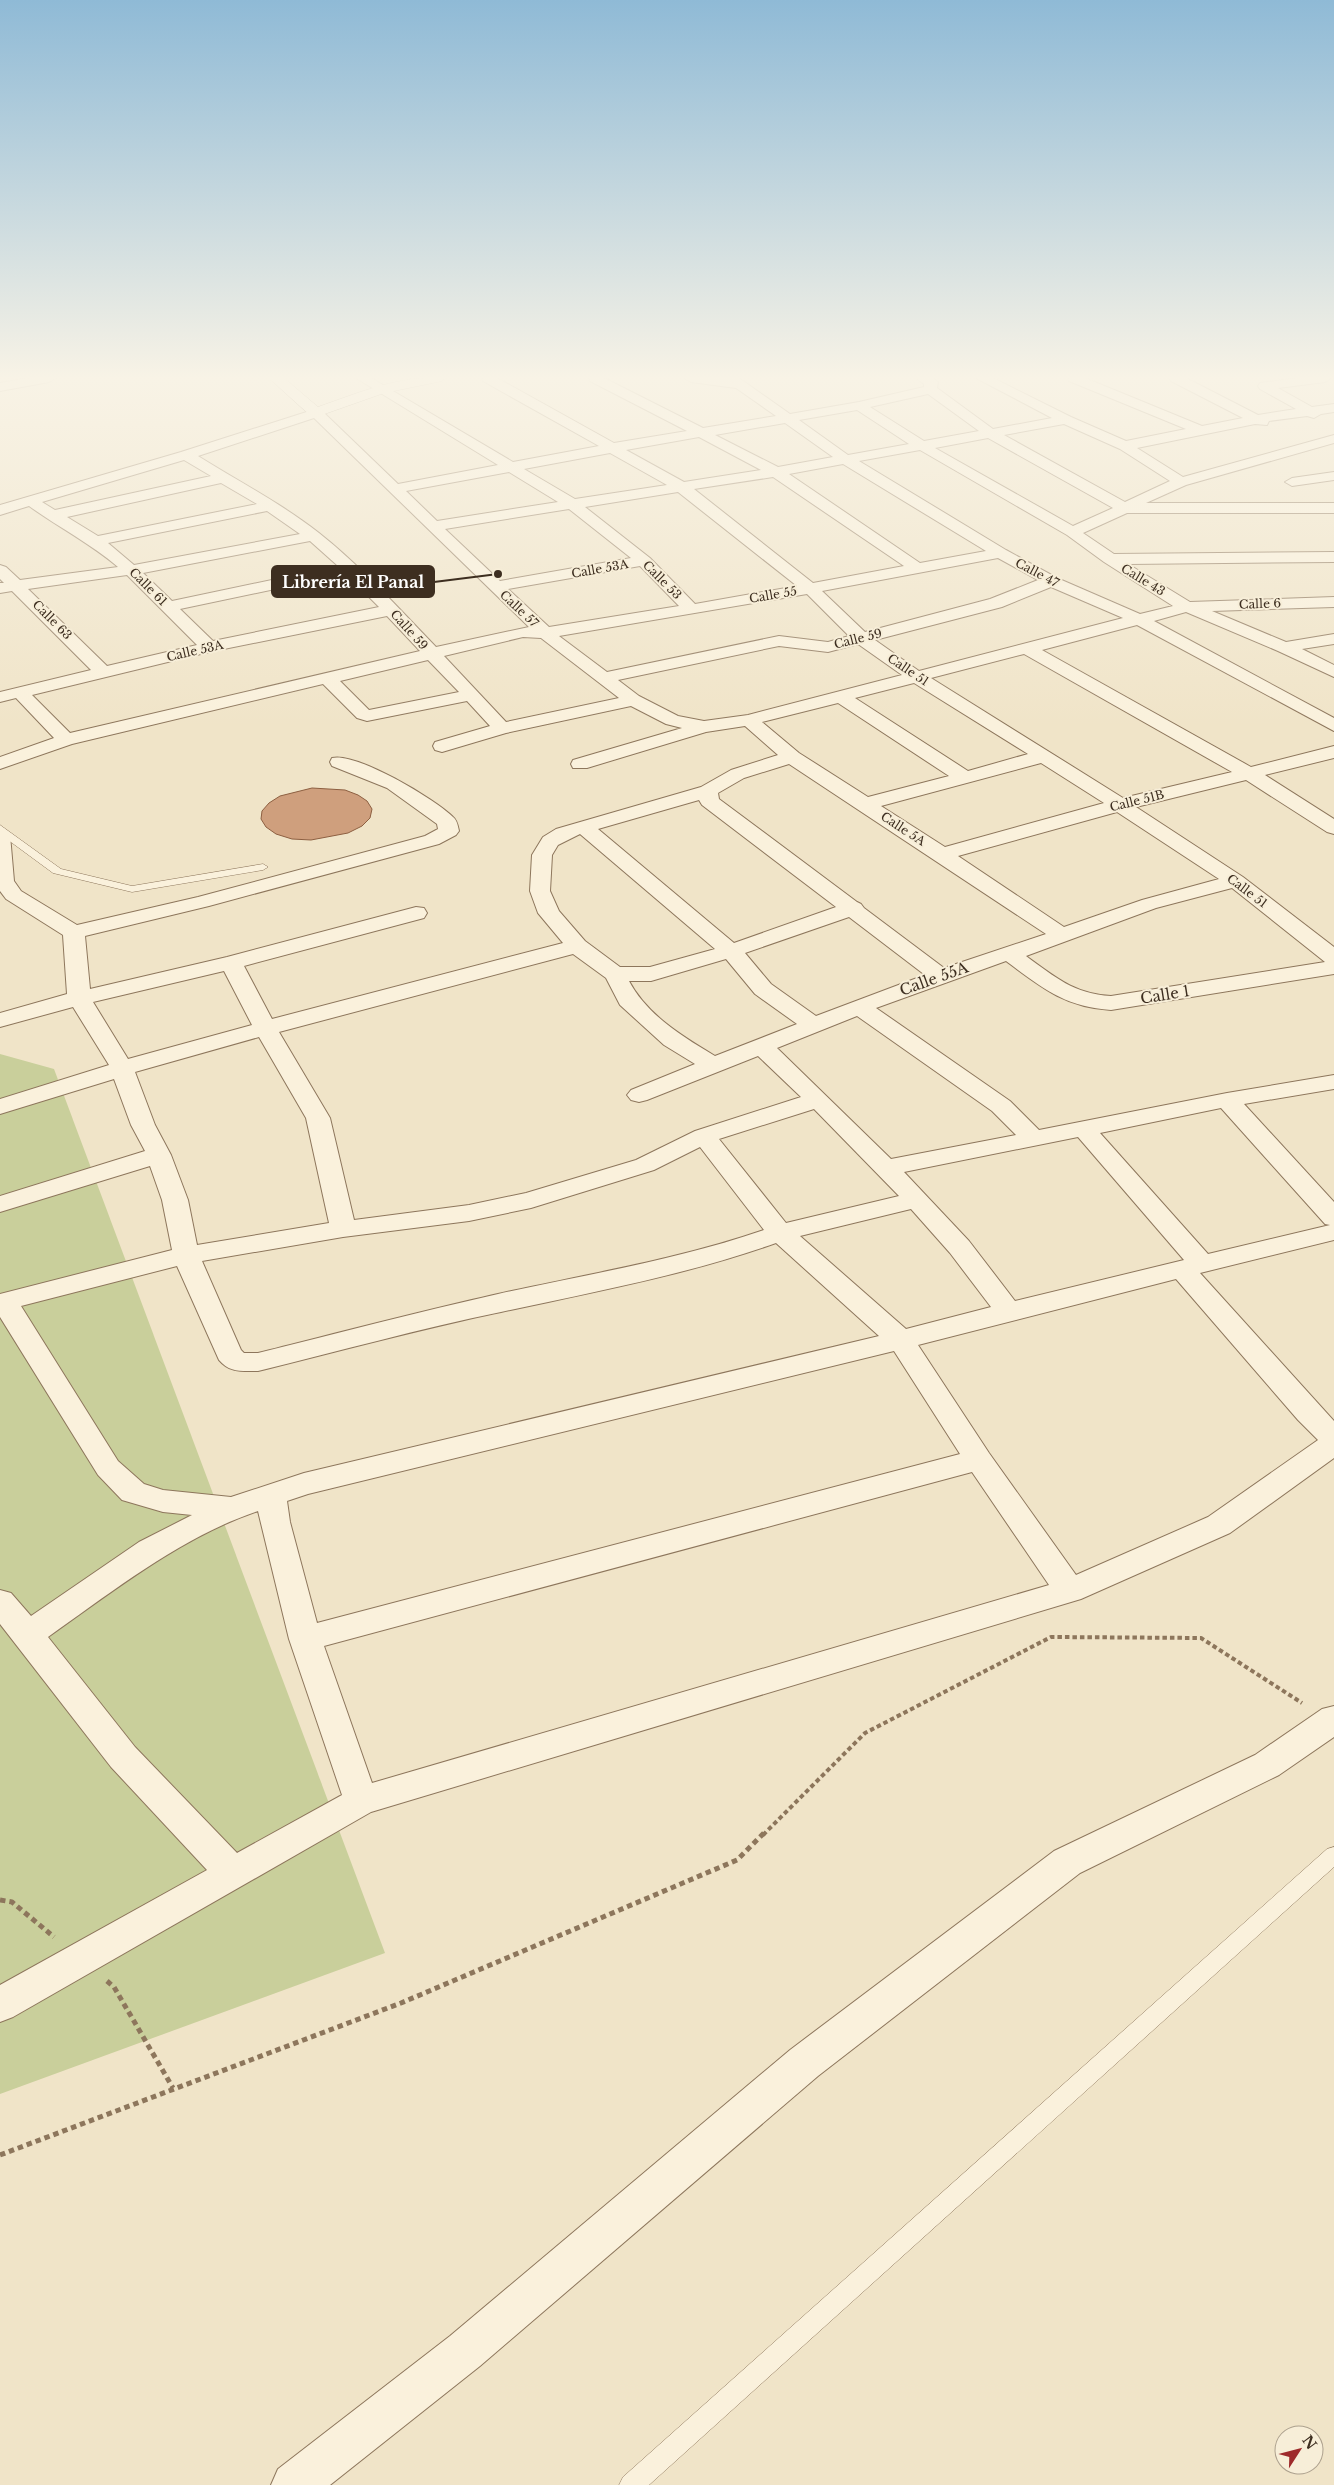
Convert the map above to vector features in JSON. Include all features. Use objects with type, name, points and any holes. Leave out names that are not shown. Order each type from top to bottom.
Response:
[{"type":"street","points":[[0,510],[55,494]]},
{"type":"street","points":[[51,516],[151,494]]},
{"type":"street","name":"Calle 59","points":[[250,494],[313,536],[350,568],[502,728]]},
{"type":"street","name":"Calle 57","points":[[400,494],[545,633],[602,678],[633,700],[672,720],[704,727]]},
{"type":"street","name":"Calle 53","points":[[556,494],[571,503],[644,561],[691,609]]},
{"type":"street","points":[[433,526],[629,494]]},
{"type":"street","name":"Calle 51","points":[[690,494],[811,589],[862,639],[915,676],[1044,756],[1236,881],[1334,958]]},
{"type":"street","points":[[808,494],[917,568]]},
{"type":"street","name":"Calle 47","points":[[903,494],[1000,553],[1051,581],[1138,619],[1334,725]]},
{"type":"street","name":"Calle 43","points":[[1006,494],[1072,532],[1110,559],[1187,606],[1284,647],[1334,672]]},
{"type":"street","points":[[1099,494],[1124,508],[1334,508]]},
{"type":"street","points":[[1072,532],[1155,494]]},
{"type":"street","name":"Calle 61","points":[[31,501],[51,516],[96,541],[131,570],[209,647]]},
{"type":"street","points":[[96,541],[270,506]]},
{"type":"street","points":[[0,588],[131,570],[313,536]]},
{"type":"street","name":"Calle 55","points":[[0,763],[66,740],[326,677],[523,632],[545,633],[691,609],[811,589],[1000,553]]},
{"type":"street","points":[[1110,559],[1334,557]]},
{"type":"street","name":"Calle 53A","points":[[496,586],[644,561]]},
{"type":"street","points":[[168,607],[350,568]]},
{"type":"street","name":"Calle 63","points":[[0,570],[103,672]]},
{"type":"street","name":"Calle 59","points":[[602,678],[779,641],[797,641],[818,647],[828,647],[996,603],[1051,581]]},
{"type":"street","name":"Calle 6","points":[[704,727],[748,720],[1187,606],[1334,602]]},
{"type":"street","name":"Calle 53A","points":[[0,697],[209,647],[391,610]]},
{"type":"street","points":[[1284,647],[1334,639]]},
{"type":"street","points":[[1026,648],[1250,774],[1334,828]]},
{"type":"street","points":[[326,677],[367,716],[472,695]]},
{"type":"street","points":[[20,692],[66,740]]},
{"type":"street","points":[[840,696],[966,778]]},
{"type":"street","points":[[442,746],[502,728],[633,700]]},
{"type":"street","name":"Calle 5A","points":[[748,720],[792,757],[942,854],[1060,934]]},
{"type":"street","points":[[580,764],[704,727]]},
{"type":"street","name":"Calle 51B","points":[[942,854],[1120,805],[1334,752]]},
{"type":"street","points":[[866,804],[1044,756]]},
{"type":"street","points":[[712,1064],[672,1040],[628,1000],[615,974],[577,946],[549,913],[540,891],[542,855],[550,841],[563,833],[708,791],[718,783],[743,772],[792,757]]},
{"type":"street","points":[[0,835],[4,881],[13,895],[74,932],[212,900],[432,840],[449,830],[446,821],[394,784],[339,762]]},
{"type":"street","points":[[708,791],[709,800],[854,908],[941,976]]},
{"type":"street","points":[[584,827],[731,951],[763,989],[813,1025]]},
{"type":"street","name":"Calle 55A","points":[[639,1095],[712,1064],[941,976],[1010,954],[1060,934],[1149,904],[1236,881]]},
{"type":"street","points":[[615,974],[651,974],[731,951],[854,908]]},
{"type":"street","points":[[0,1020],[79,998],[231,963],[416,913]]},
{"type":"street","points":[[74,932],[79,998],[122,1068],[144,1126],[159,1155],[175,1200],[186,1255],[229,1354],[236,1362],[258,1362],[498,1303],[610,1281],[723,1253],[780,1233],[917,1200]]},
{"type":"street","points":[[0,1106],[122,1068],[577,946]]},
{"type":"street","name":"Calle 1","points":[[1010,954],[1068,996],[1095,1004],[1334,967]]},
{"type":"street","points":[[231,963],[266,1029],[318,1118],[343,1229]]},
{"type":"street","points":[[859,1007],[1001,1106],[1032,1138]]},
{"type":"street","points":[[760,1046],[818,1100],[917,1200],[953,1240],[1009,1311]]},
{"type":"street","points":[[886,1168],[1227,1100],[1334,1082]]},
{"type":"street","points":[[232,1508],[163,1501],[133,1492],[108,1468],[3,1303],[186,1255],[343,1229],[469,1213],[531,1200],[645,1165],[704,1136],[818,1100]]},
{"type":"street","points":[[1227,1100],[1334,1218]]},
{"type":"street","points":[[1083,1128],[1308,1413],[1334,1438]]},
{"type":"street","points":[[704,1136],[780,1233],[901,1340],[979,1460],[1070,1591]]},
{"type":"street","points":[[0,1204],[159,1155]]},
{"type":"street","points":[[28,1634],[150,1550],[232,1508],[304,1484],[901,1340],[1191,1265],[1334,1232]]},
{"type":"street","points":[[0,2005],[361,1801],[1070,1591],[1218,1525],[1334,1443]]},
{"type":"street","points":[[305,1639],[834,1496],[979,1460]]},
{"type":"street","points":[[270,1495],[275,1522],[305,1639],[361,1801]]},
{"type":"street","points":[[0,1602],[28,1634],[123,1757],[233,1873]]},
{"type":"street","points":[[294,2485],[465,2351],[804,2063],[1067,1862],[1268,1764],[1332,1720]]},
{"type":"lane","points":[[0,828],[18,844],[57,871],[132,889],[263,867]]},
{"type":"lane","points":[[631,2485],[1334,1855]]},
{"type":"path","points":[[0,2155],[401,2003],[737,1860],[865,1733],[1051,1637],[1201,1638],[1332,1720]]},
{"type":"green space","points":[[0,1054],[54,1069],[385,1953],[0,2094]]},
{"type":"building","points":[[312,788],[345,790],[358,795],[367,801],[372,809],[370,818],[362,826],[348,833],[311,840],[292,839],[276,834],[266,827],[261,819],[262,811],[269,803],[280,796]]},
{"type":"place","name":"Librería El Panal","points":[[498,574]]}]
